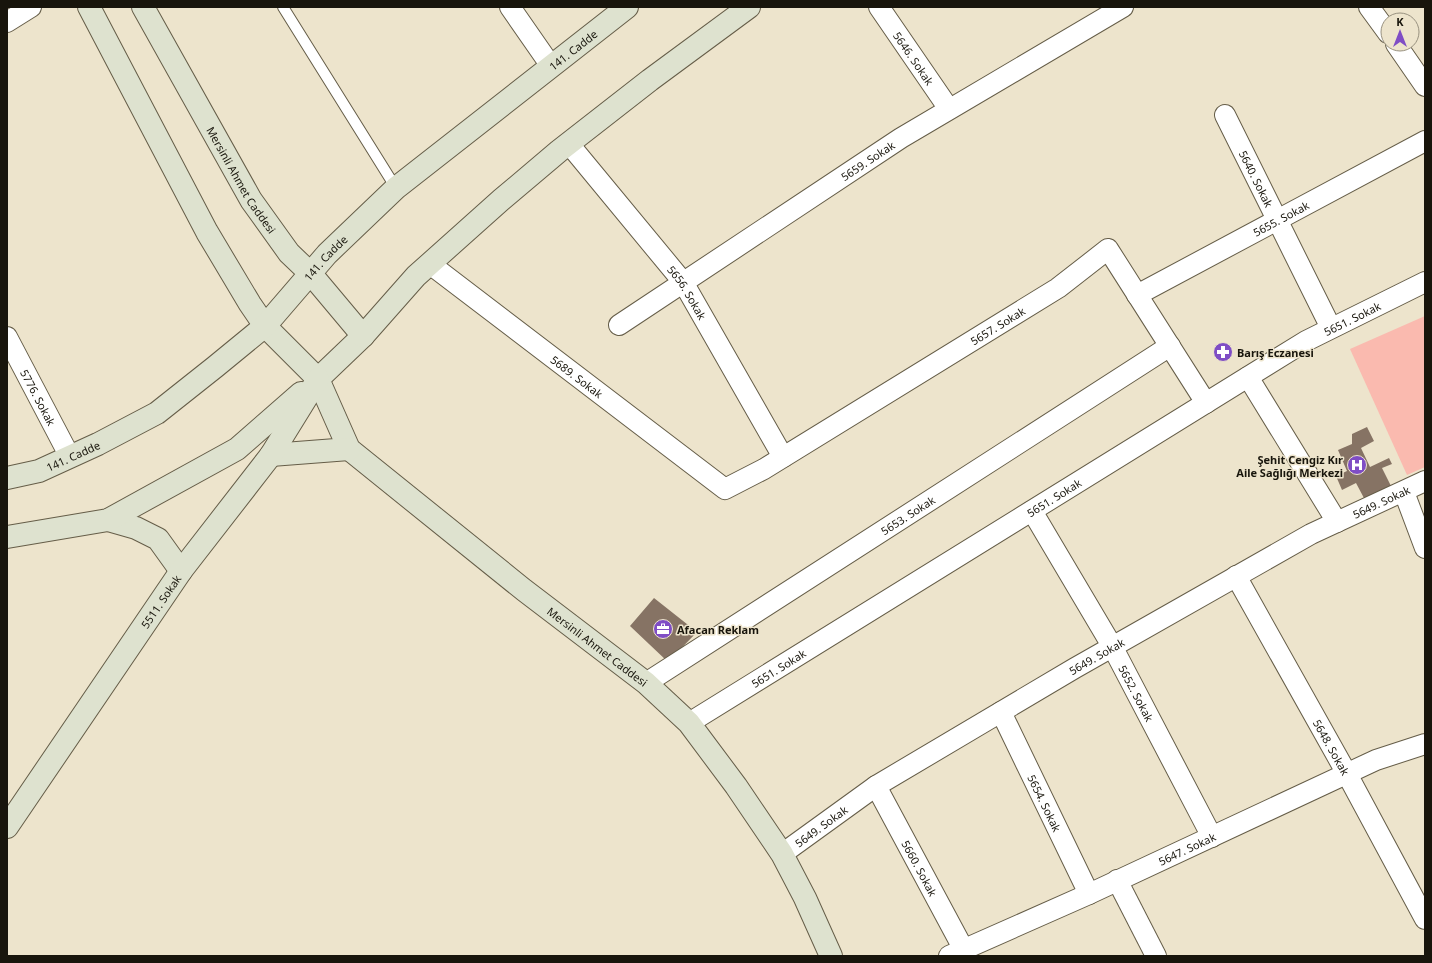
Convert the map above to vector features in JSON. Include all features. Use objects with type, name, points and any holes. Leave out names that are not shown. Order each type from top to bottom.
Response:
[{"type":"street","points":[[7,22],[31,7]]},
{"type":"street","points":[[89,7],[207,232],[250,304],[265,326],[318,379]]},
{"type":"street","name":"Mersinli Ahmet Caddesi","points":[[143,7],[250,200],[289,253],[311,274],[363,336]]},
{"type":"street","points":[[510,7],[551,66]]},
{"type":"street","name":"141. Cadde","points":[[7,478],[39,471],[98,444],[157,413],[265,326],[327,254],[396,188],[627,7]]},
{"type":"street","points":[[7,537],[108,520],[237,449],[318,379],[363,336],[416,276],[501,200],[650,80],[749,7]]},
{"type":"street","name":"5646. Sokak","points":[[879,7],[949,109]]},
{"type":"street","name":"5659. Sokak","points":[[619,325],[901,138],[1123,7]]},
{"type":"street","points":[[1369,7],[1380,22]]},
{"type":"street","points":[[1402,52],[1425,86]]},
{"type":"street","name":"5640. Sokak","points":[[1225,116],[1331,328]]},
{"type":"street","name":"5655. Sokak","points":[[1138,295],[1425,141]]},
{"type":"street","name":"5656. Sokak","points":[[569,144],[683,282],[783,457]]},
{"type":"street","name":"5657. Sokak","points":[[725,489],[764,469],[1058,288],[1108,249],[1206,403]]},
{"type":"street","name":"5689. Sokak","points":[[430,264],[725,489]]},
{"type":"street","name":"5651. Sokak","points":[[689,723],[1306,341],[1425,282]]},
{"type":"street","name":"5776. Sokak","points":[[7,337],[70,457]]},
{"type":"street","name":"5653. Sokak","points":[[646,683],[1170,346]]},
{"type":"street","points":[[1248,377],[1337,522]]},
{"type":"street","name":"Mersinli Ahmet Caddesi","points":[[318,379],[349,449],[524,590],[646,683],[689,723],[736,786],[782,854],[805,898],[831,956]]},
{"type":"street","name":"5511. Sokak","points":[[7,828],[181,571],[271,455],[318,379]]},
{"type":"street","points":[[271,455],[349,449]]},
{"type":"street","name":"5649. Sokak","points":[[782,854],[876,786],[1112,646],[1311,534],[1425,481]]},
{"type":"street","points":[[1404,492],[1425,548]]},
{"type":"street","name":"5652. Sokak","points":[[1032,510],[1112,646],[1212,836]]},
{"type":"street","points":[[108,520],[136,528],[158,539],[181,571]]},
{"type":"street","name":"5648. Sokak","points":[[1236,576],[1347,774],[1425,919]]},
{"type":"street","name":"5654. Sokak","points":[[1001,712],[1089,894]]},
{"type":"street","name":"5647. Sokak","points":[[956,953],[1089,894],[1376,760],[1425,744]]},
{"type":"street","name":"5660. Sokak","points":[[876,786],[956,953]]},
{"type":"street","points":[[1117,880],[1156,956]]},
{"type":"lane","points":[[283,7],[396,188]]},
{"type":"shaded area","points":[[1425,316],[1425,467],[1407,475],[1350,349]]},
{"type":"building","name":"Şehit Cengiz Kır Aile Sağlığı Merkezi","points":[[1367,427],[1374,441],[1361,448],[1370,467],[1389,458],[1392,464],[1382,468],[1392,488],[1365,500],[1356,483],[1342,490],[1336,476],[1347,471],[1338,450],[1352,444],[1352,434]]},
{"type":"building","name":"Afacan Reklam","points":[[654,598],[697,632],[668,662],[630,626]]},
{"type":"place","name":"Barış Eczanesi","points":[[1223,352]]},
{"type":"place","name":"Şehit Cengiz Kır Aile Sağlığı Merkezi","points":[[1357,465]]},
{"type":"place","name":"Afacan Reklam","points":[[663,629]]}]
